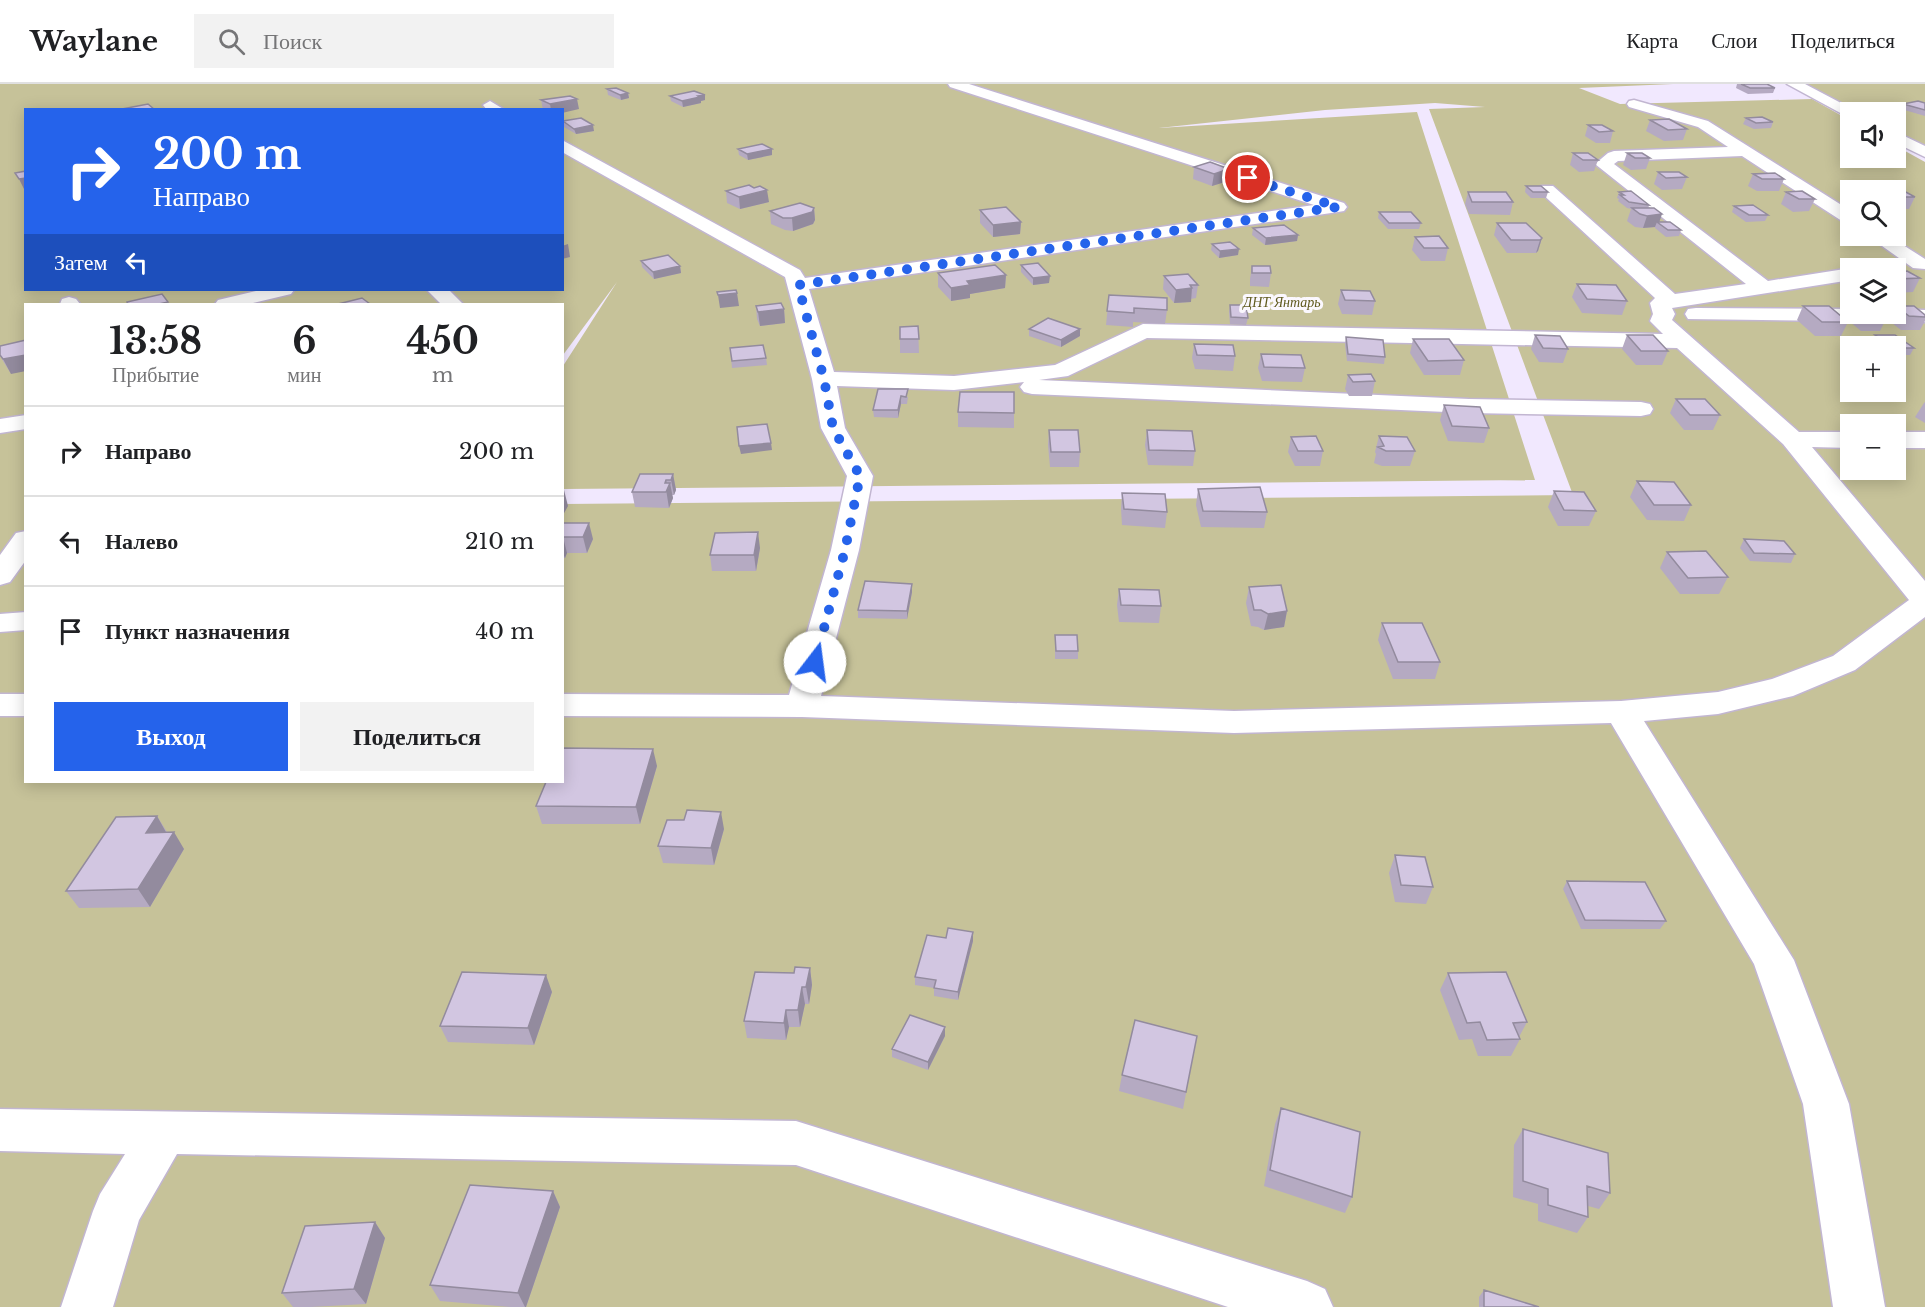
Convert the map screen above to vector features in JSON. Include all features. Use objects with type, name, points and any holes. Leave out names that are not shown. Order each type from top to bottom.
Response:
[{"type":"street","points":[[798,285],[1338,207],[955,84]]},
{"type":"street","points":[[1794,84],[1840,107]]},
{"type":"street","points":[[1634,104],[1703,124],[1840,212]]},
{"type":"street","points":[[1906,142],[1925,152]]},
{"type":"street","points":[[564,146],[793,274],[798,285],[824,379],[833,428],[860,476],[845,550],[802,706]]},
{"type":"street","points":[[1745,151],[1614,156],[1603,164],[1762,286]]},
{"type":"street","points":[[1547,190],[1667,308],[1925,316]]},
{"type":"street","points":[[1893,246],[1922,264]]},
{"type":"street","points":[[1906,266],[1922,264]]},
{"type":"street","points":[[1667,308],[1762,286],[1840,275]]},
{"type":"street","points":[[229,303],[280,291]]},
{"type":"street","points":[[438,291],[452,303]]},
{"type":"street","points":[[564,705],[802,706],[1234,722],[1621,712],[1718,703],[1781,688],[1844,663],[1925,601],[1792,439],[1661,321],[1667,308]]},
{"type":"street","points":[[954,383],[1060,371],[1143,331],[1683,341]]},
{"type":"street","points":[[824,379],[1457,405],[1641,410]]},
{"type":"street","points":[[0,426],[24,422]]},
{"type":"street","points":[[1792,439],[1840,440]]},
{"type":"street","points":[[1906,440],[1925,440]]},
{"type":"street","points":[[0,576],[24,542]]},
{"type":"street","points":[[0,623],[24,621]]},
{"type":"street","points":[[0,705],[24,705]]},
{"type":"street","points":[[1621,712],[1773,960],[1826,1104],[1859,1307]]},
{"type":"street","points":[[0,1130],[796,1143],[1307,1307]]},
{"type":"street","points":[[87,1307],[117,1211],[165,1132]]},
{"type":"green space","name":"ДНТ Янтарь","points":[[0,84],[1673,84],[1579,88],[1620,104],[1812,99],[1840,115],[1840,168],[1906,168],[1906,152],[1925,162],[1925,1307],[0,1307]]},
{"type":"green space","points":[[1794,84],[1925,84],[1925,157],[1906,147],[1906,102],[1840,102],[1840,107]]},
{"type":"building","points":[[1741,84],[1767,84],[1775,88],[1750,88]]},
{"type":"building","points":[[616,88],[628,93],[620,95],[607,89]]},
{"type":"building","points":[[694,91],[705,95],[682,101],[670,96]]},
{"type":"building","points":[[570,96],[577,99],[550,104],[541,100]]},
{"type":"building","points":[[1918,101],[1925,103],[1925,110],[1906,105]]},
{"type":"building","points":[[148,104],[153,108],[127,108]]},
{"type":"building","points":[[1762,117],[1773,122],[1756,123],[1746,118]]},
{"type":"building","points":[[581,118],[593,125],[574,129],[564,121]]},
{"type":"building","points":[[1669,119],[1687,129],[1668,130],[1650,120]]},
{"type":"building","points":[[1588,125],[1602,125],[1613,131],[1599,132]]},
{"type":"building","points":[[762,144],[772,149],[747,154],[738,149]]},
{"type":"building","points":[[1573,153],[1588,153],[1598,160],[1583,160]]},
{"type":"building","points":[[1627,153],[1642,153],[1650,158],[1635,158]]},
{"type":"building","points":[[1210,162],[1229,169],[1214,174],[1194,167]]},
{"type":"building","points":[[24,171],[24,178],[19,179],[15,173]]},
{"type":"building","points":[[1658,172],[1679,172],[1687,177],[1666,178]]},
{"type":"building","points":[[1775,173],[1784,179],[1762,179],[1753,174]]},
{"type":"building","points":[[749,185],[754,188],[760,186],[767,190],[739,197],[726,191]]},
{"type":"building","points":[[1526,186],[1541,186],[1548,192],[1533,192]]},
{"type":"building","points":[[1631,191],[1649,205],[1629,202],[1619,192]]},
{"type":"building","points":[[1802,191],[1815,199],[1799,199],[1786,192]]},
{"type":"building","points":[[1468,192],[1506,192],[1513,202],[1472,202]]},
{"type":"building","points":[[800,203],[814,208],[812,212],[792,218],[783,218],[770,211]]},
{"type":"building","points":[[1753,205],[1768,215],[1749,215],[1734,206]]},
{"type":"building","points":[[1006,207],[1021,222],[993,225],[980,210]]},
{"type":"building","points":[[1632,208],[1654,208],[1662,214],[1647,216]]},
{"type":"building","points":[[1379,212],[1411,212],[1421,223],[1389,223]]},
{"type":"building","points":[[1657,222],[1670,222],[1681,230],[1668,230]]},
{"type":"building","points":[[1497,223],[1526,223],[1542,238],[1540,240],[1511,240]]},
{"type":"building","points":[[1284,225],[1298,235],[1266,238],[1253,228]]},
{"type":"building","points":[[1439,236],[1448,248],[1424,248],[1415,237]]},
{"type":"building","points":[[1230,242],[1239,249],[1220,251],[1212,244]]},
{"type":"building","points":[[668,255],[680,266],[653,272],[641,261]]},
{"type":"building","points":[[1038,263],[1050,276],[1033,278],[1021,265]]},
{"type":"building","points":[[995,265],[1006,275],[967,281],[970,285],[951,288],[938,273]]},
{"type":"building","points":[[1252,266],[1270,266],[1271,273],[1252,273]]},
{"type":"building","points":[[1907,271],[1920,278],[1906,279]]},
{"type":"building","points":[[1188,274],[1198,285],[1176,290],[1164,276]]},
{"type":"building","points":[[1577,284],[1616,285],[1627,301],[1587,299]]},
{"type":"building","points":[[736,290],[737,293],[718,295],[717,292]]},
{"type":"building","points":[[1341,290],[1370,291],[1375,301],[1345,300]]},
{"type":"building","points":[[162,294],[168,302],[128,303]]},
{"type":"building","points":[[1109,295],[1167,298],[1167,310],[1134,308],[1134,313],[1107,311]]},
{"type":"building","points":[[362,298],[369,303],[342,303]]},
{"type":"building","points":[[781,303],[784,309],[758,312],[756,306]]},
{"type":"building","points":[[1230,305],[1246,305],[1248,318],[1231,317]]},
{"type":"building","points":[[1803,306],[1829,306],[1840,315],[1840,322],[1822,322]]},
{"type":"building","points":[[1906,306],[1914,306],[1925,317],[1906,314]]},
{"type":"building","points":[[1048,318],[1080,329],[1061,340],[1029,329]]},
{"type":"building","points":[[918,326],[919,339],[900,339],[900,327]]},
{"type":"building","points":[[1535,335],[1560,336],[1568,349],[1543,348]]},
{"type":"building","points":[[1627,335],[1653,335],[1668,351],[1641,351]]},
{"type":"building","points":[[1346,337],[1383,340],[1385,357],[1348,354]]},
{"type":"building","points":[[1413,339],[1449,339],[1464,360],[1428,361]]},
{"type":"building","points":[[24,340],[24,355],[3,359],[0,355],[0,346]]},
{"type":"building","points":[[1194,344],[1233,345],[1235,356],[1197,355]]},
{"type":"building","points":[[763,345],[766,358],[732,361],[730,348]]},
{"type":"building","points":[[1261,354],[1301,355],[1305,368],[1264,367]]},
{"type":"building","points":[[1371,374],[1375,381],[1353,382],[1348,375]]},
{"type":"building","points":[[878,389],[908,389],[906,397],[901,396],[898,410],[873,410]]},
{"type":"building","points":[[960,392],[1014,392],[1014,413],[958,412]]},
{"type":"building","points":[[1676,399],[1705,399],[1720,415],[1690,415]]},
{"type":"building","points":[[1444,405],[1480,407],[1489,428],[1452,426]]},
{"type":"building","points":[[767,424],[771,443],[739,446],[737,427]]},
{"type":"building","points":[[1049,430],[1078,430],[1080,452],[1051,452]]},
{"type":"building","points":[[1147,430],[1192,431],[1195,451],[1149,450]]},
{"type":"building","points":[[1316,436],[1323,451],[1298,451],[1291,437]]},
{"type":"building","points":[[1379,436],[1407,437],[1415,451],[1386,451],[1378,447],[1384,446]]},
{"type":"building","points":[[640,474],[673,474],[671,480],[666,480],[665,483],[670,483],[666,492],[632,492]]},
{"type":"building","points":[[1637,481],[1674,482],[1691,505],[1654,505]]},
{"type":"building","points":[[1260,487],[1267,512],[1203,511],[1198,489]]},
{"type":"building","points":[[1554,491],[1584,492],[1596,511],[1564,510]]},
{"type":"building","points":[[1122,493],[1165,494],[1167,512],[1124,509]]},
{"type":"building","points":[[564,523],[589,523],[583,537],[564,537]]},
{"type":"building","points":[[758,532],[754,555],[710,555],[715,533]]},
{"type":"building","points":[[1744,539],[1784,541],[1795,554],[1754,553]]},
{"type":"building","points":[[1706,551],[1728,577],[1688,578],[1667,552]]},
{"type":"building","points":[[865,581],[912,584],[907,611],[858,610]]},
{"type":"building","points":[[1281,585],[1287,611],[1268,614],[1261,610],[1254,610],[1249,587]]},
{"type":"building","points":[[1119,589],[1159,590],[1161,606],[1121,605]]},
{"type":"building","points":[[1382,623],[1422,623],[1440,662],[1398,662]]},
{"type":"building","points":[[1055,635],[1077,635],[1078,651],[1056,651]]},
{"type":"building","points":[[564,748],[653,749],[636,807],[536,806],[546,783],[564,783]]},
{"type":"building","points":[[687,810],[721,812],[711,848],[658,846],[667,820],[684,820]]},
{"type":"building","points":[[157,816],[146,833],[174,832],[138,889],[66,891],[116,817]]},
{"type":"building","points":[[1395,855],[1425,857],[1433,887],[1401,885]]},
{"type":"building","points":[[1567,881],[1645,882],[1666,921],[1585,920]]},
{"type":"building","points":[[948,928],[973,932],[958,992],[934,988],[936,980],[915,977],[927,935],[946,938]]},
{"type":"building","points":[[795,967],[810,968],[806,987],[802,987],[798,1010],[786,1010],[784,1023],[744,1021],[755,972],[794,973]]},
{"type":"building","points":[[462,972],[546,975],[528,1028],[440,1026]]},
{"type":"building","points":[[1506,972],[1527,1022],[1513,1023],[1520,1039],[1487,1040],[1480,1022],[1467,1023],[1448,973]]},
{"type":"building","points":[[910,1015],[945,1027],[928,1062],[892,1049]]},
{"type":"building","points":[[1135,1020],[1197,1036],[1186,1092],[1122,1075]]},
{"type":"building","points":[[1281,1108],[1360,1132],[1352,1197],[1270,1170]]},
{"type":"building","points":[[1523,1129],[1608,1153],[1610,1193],[1587,1186],[1588,1217],[1548,1205],[1548,1189],[1523,1181]]},
{"type":"building","points":[[470,1185],[553,1191],[518,1293],[430,1285]]},
{"type":"building","points":[[375,1222],[354,1289],[282,1293],[305,1226]]},
{"type":"building","points":[[1484,1290],[1539,1307],[1484,1307]]},
{"type":"route","points":[[815,662],[845,550],[860,476],[833,428],[824,379],[798,285],[1338,207],[1248,178]]}]
